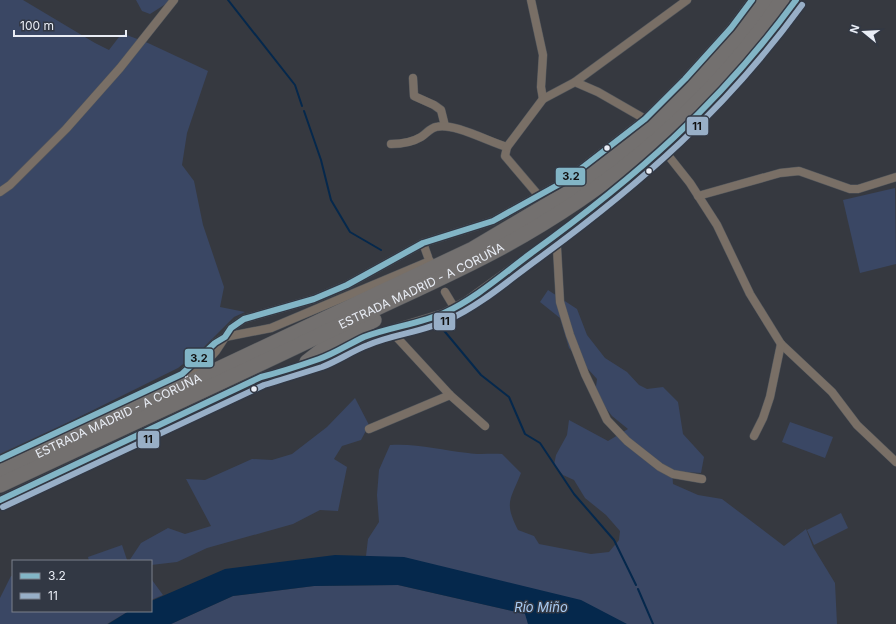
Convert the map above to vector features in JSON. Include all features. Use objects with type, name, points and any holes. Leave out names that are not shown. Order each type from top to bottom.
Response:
[{"type":"highway","name":"ESTRADA MADRID - A CORUÑA","points":[[0,472],[473,249],[564,195],[636,142],[688,93],[733,42],[766,0]]},
{"type":"highway","name":"ESTRADA MADRID - A CORUÑA","points":[[0,485],[318,336],[504,246],[570,206],[629,166],[680,120],[722,78],[782,0]]},
{"type":"highway","points":[[307,362],[330,344],[500,255],[550,225],[583,202],[612,178]]},
{"type":"street","points":[[0,192],[10,185],[66,129],[120,68],[174,0]]},
{"type":"street","points":[[531,0],[543,55],[541,87],[543,99]]},
{"type":"street","points":[[539,196],[505,156],[507,147],[543,99],[575,82],[687,0]]},
{"type":"street","points":[[2,456],[197,368],[207,362],[231,328],[244,319],[320,296],[347,285],[423,243],[494,221],[565,181],[645,119],[695,68],[731,28],[752,0]]},
{"type":"street","points":[[0,500],[254,380],[319,359],[365,337],[444,313],[466,301],[553,238],[606,197],[663,149],[706,109],[732,80],[796,0]]},
{"type":"street","points":[[413,78],[414,96],[434,105],[441,110],[445,126]]},
{"type":"street","points":[[575,82],[598,92],[645,119]]},
{"type":"street","points":[[391,144],[404,144],[420,138],[434,127],[441,110]]},
{"type":"street","points":[[434,127],[445,126],[477,135],[507,147]]},
{"type":"street","points":[[663,149],[698,196],[717,225],[750,294],[781,344],[832,392],[856,425],[896,462]]},
{"type":"street","points":[[698,196],[780,173],[799,171],[850,189],[858,189],[896,176]]},
{"type":"street","points":[[225,337],[271,328],[318,310],[453,252],[537,211]]},
{"type":"street","points":[[553,238],[557,248],[560,302],[585,374],[607,420],[627,441],[660,467],[673,474],[702,479]]},
{"type":"street","points":[[423,243],[428,257]]},
{"type":"street","points":[[445,292],[454,307]]},
{"type":"street","points":[[390,330],[450,395],[485,426]]},
{"type":"street","points":[[754,436],[763,418],[770,397],[781,344]]},
{"type":"street","points":[[369,429],[450,395]]},
{"type":"shaded area","points":[[0,0],[23,0],[109,50],[119,37],[124,34],[148,43],[208,71],[187,133],[182,165],[194,181],[203,225],[224,287],[220,307],[245,312],[234,317],[201,350],[178,368],[61,426],[0,454]]},
{"type":"shaded area","points":[[136,0],[172,0],[150,14],[142,11]]},
{"type":"shaded area","points":[[895,188],[896,264],[860,273],[843,200]]},
{"type":"shaded area","points":[[548,290],[577,309],[587,335],[605,358],[627,372],[639,385],[647,389],[663,387],[678,402],[683,434],[704,457],[701,473],[672,471],[673,484],[698,495],[722,499],[784,546],[806,529],[813,547],[835,583],[837,624],[620,624],[377,557],[366,556],[368,539],[379,522],[377,495],[379,470],[390,445],[419,446],[472,454],[502,454],[521,473],[510,502],[511,513],[518,530],[534,536],[539,544],[591,554],[609,552],[619,540],[620,531],[606,515],[585,498],[574,480],[563,475],[554,465],[556,455],[567,435],[569,420],[608,441],[628,429],[612,416],[595,394],[597,379],[569,348],[560,318],[540,302]]},
{"type":"shaded area","points":[[355,398],[369,425],[361,440],[342,446],[334,459],[347,467],[338,511],[320,510],[293,524],[207,548],[177,562],[152,565],[152,560],[130,560],[141,543],[168,528],[185,534],[211,526],[186,479],[205,480],[252,459],[272,460],[292,454],[327,427]]},
{"type":"shaded area","points":[[790,422],[833,437],[825,458],[782,442]]},
{"type":"shaded area","points":[[841,513],[848,528],[814,545],[807,530]]},
{"type":"shaded area","points":[[122,545],[127,560],[89,560],[88,557]]},
{"type":"shaded area","points":[[12,576],[12,612],[127,612],[107,624],[0,624],[0,598]]},
{"type":"shaded area","points":[[152,580],[163,595],[152,600]]},
{"type":"shaded area","points":[[398,585],[526,614],[528,624],[171,624],[233,596],[314,586]]},
{"type":"water","name":"Río Miño","points":[[335,555],[404,557],[581,600],[627,624],[528,624],[525,614],[398,585],[314,586],[233,596],[171,624],[108,624],[127,612],[152,612],[152,601],[225,569]]},
{"type":"waterway","points":[[228,0],[295,85],[302,106]]},
{"type":"waterway","points":[[304,111],[321,160],[331,200],[350,232],[381,250]]},
{"type":"waterway","points":[[441,327],[481,375],[509,397],[525,434],[540,443],[574,494],[614,540],[636,585]]},
{"type":"waterway","points":[[638,589],[653,624]]},
{"type":"transit line","name":"3.2","points":[[0,459],[182,374],[215,343],[225,337],[231,328],[244,319],[314,299],[347,285],[423,243],[493,221],[565,181],[645,119],[685,79],[731,28],[752,0]]},
{"type":"transit line","name":"3.2","points":[[0,500],[261,377],[325,357],[364,337],[434,317],[467,301],[605,197],[674,138],[737,73],[767,38],[796,0]]},
{"type":"transit line","name":"11","points":[[3,507],[264,385],[322,367],[362,347],[378,341],[438,324],[472,307],[576,231],[647,173],[712,111],[743,78],[773,43],[802,5]]}]
